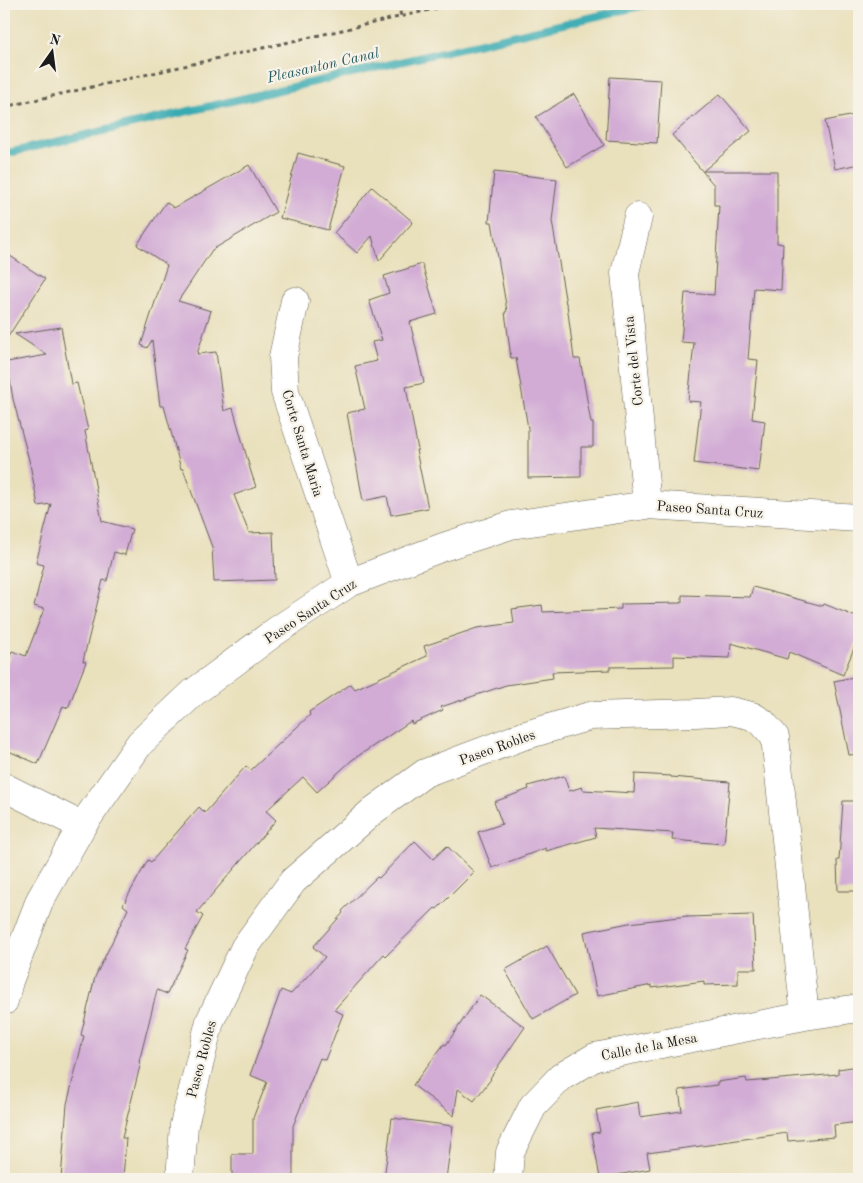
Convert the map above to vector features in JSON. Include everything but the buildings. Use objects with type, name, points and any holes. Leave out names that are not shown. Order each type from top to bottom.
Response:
[{"type":"street","name":"Corte del Vista","points":[[638,217],[625,273],[647,505]]},
{"type":"street","name":"Corte Santa Maria","points":[[295,301],[282,357],[285,392],[349,582]]},
{"type":"street","name":"Paseo Santa Cruz","points":[[4,1000],[9,981],[40,900],[82,826],[140,744],[193,693],[276,631],[349,582],[443,547],[511,525],[647,505],[859,518]]},
{"type":"street","name":"Paseo Robles","points":[[180,1179],[184,1125],[210,1021],[244,947],[292,881],[374,810],[425,774],[524,736],[590,716],[731,711],[752,716],[762,722],[775,737],[805,1016]]},
{"type":"street","points":[[4,787],[82,826]]},
{"type":"street","name":"Calle de la Mesa","points":[[508,1179],[510,1152],[533,1106],[561,1077],[595,1057],[805,1016],[859,1008]]},
{"type":"path","points":[[398,4],[401,16]]},
{"type":"path","points":[[4,107],[456,4]]},
{"type":"waterway","name":"Pleasanton Canal","points":[[4,154],[649,4]]}]
